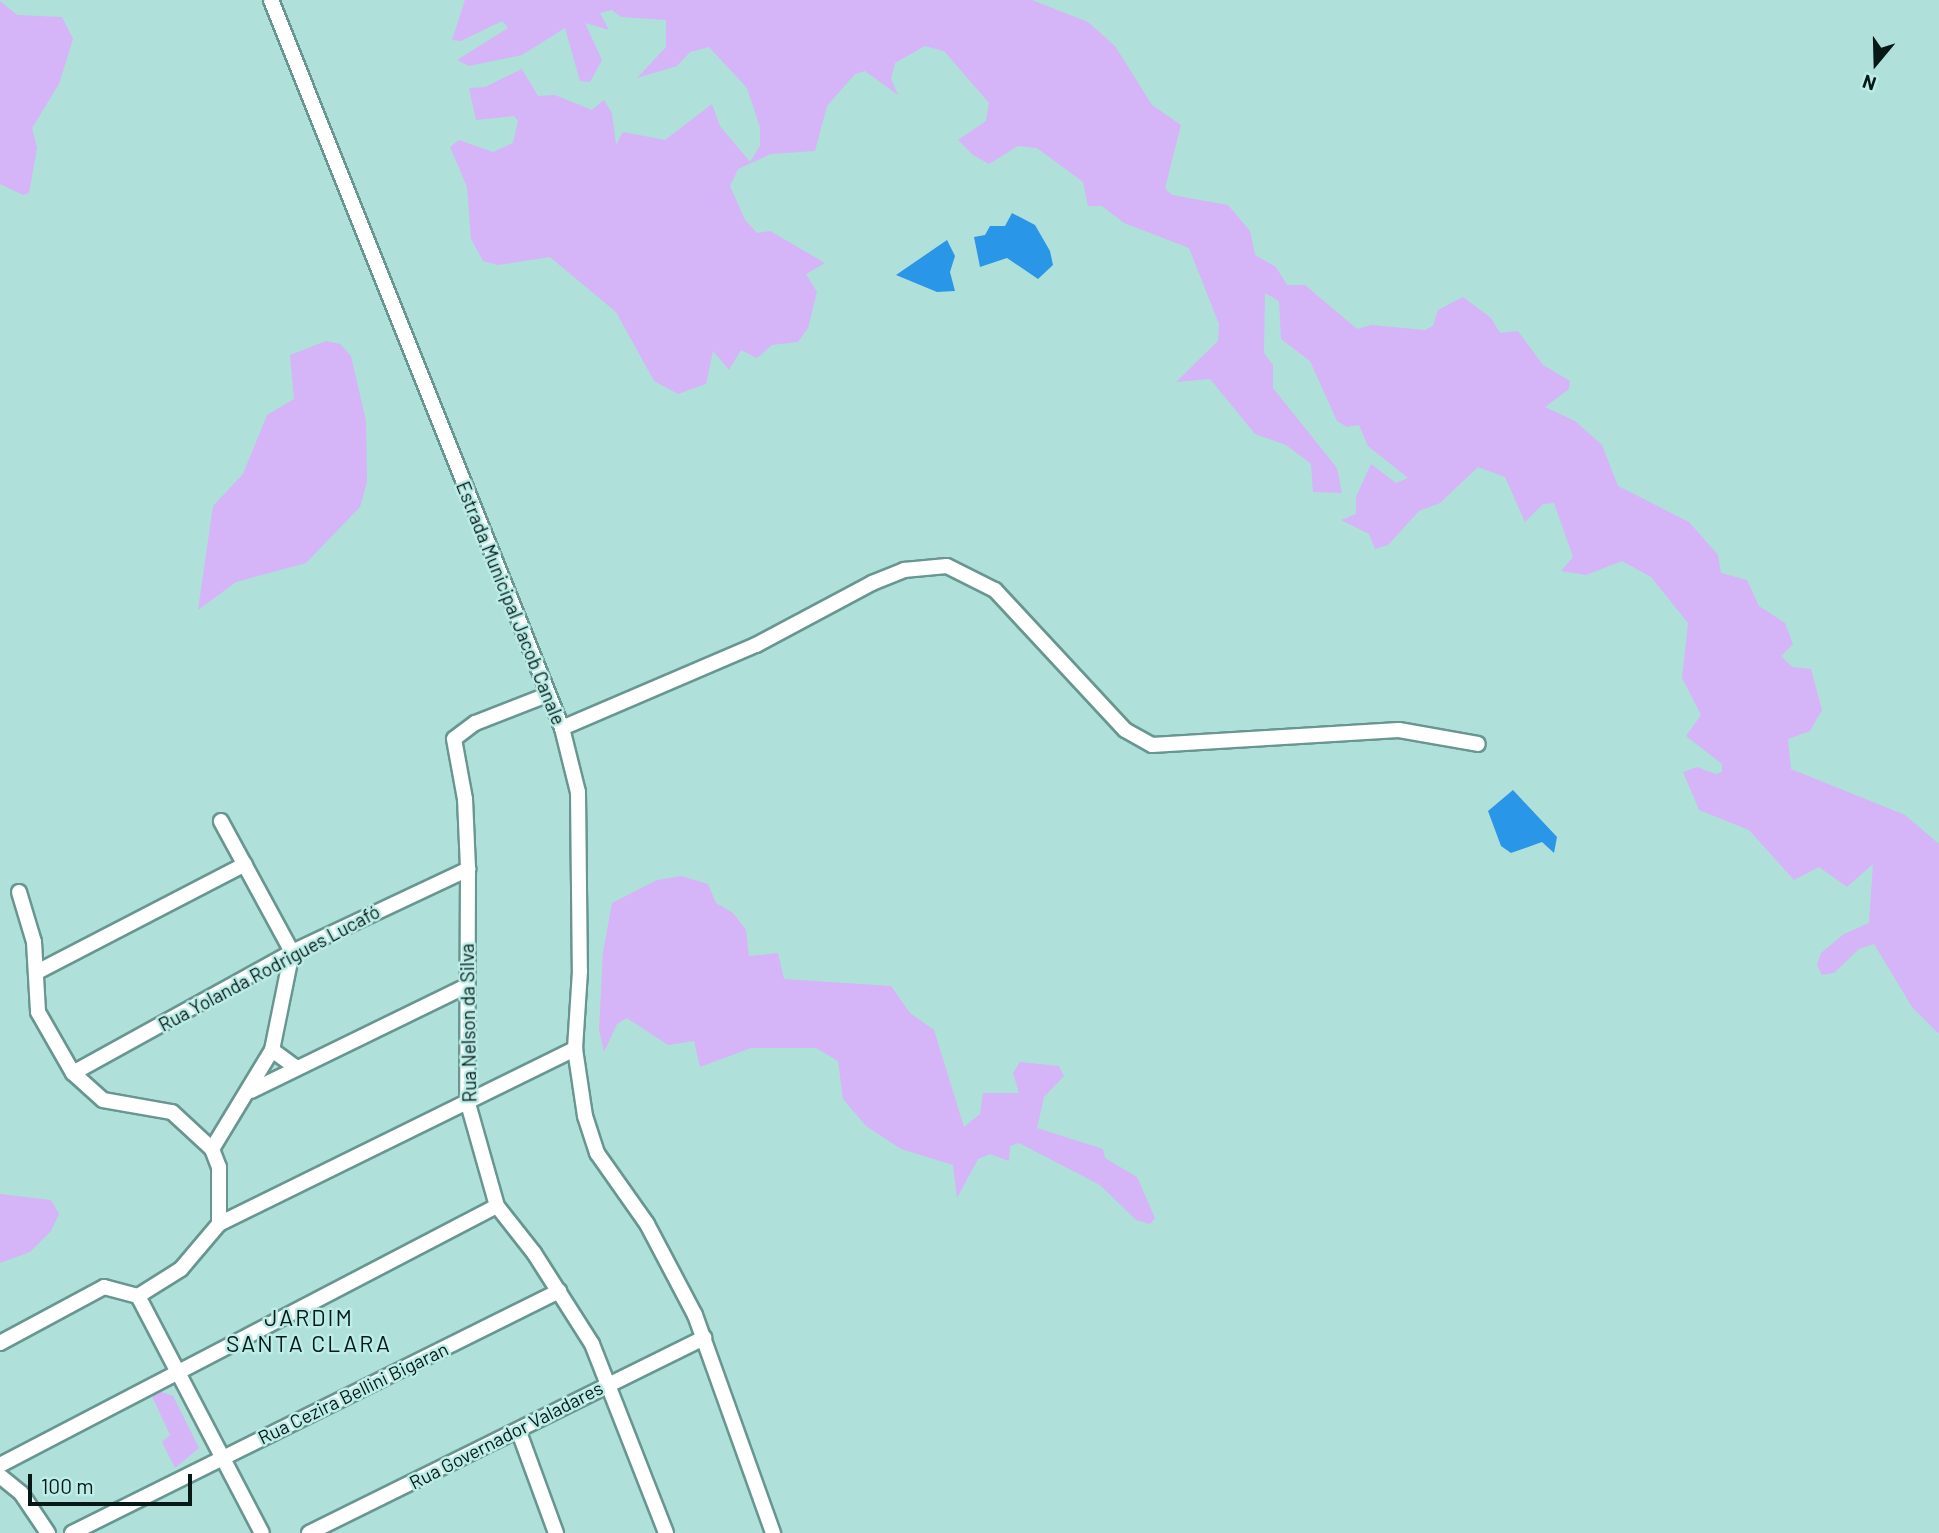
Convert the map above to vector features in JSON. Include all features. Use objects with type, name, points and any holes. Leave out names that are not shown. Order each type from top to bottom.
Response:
[{"type":"street","name":"Estrada Municipal Jacob Canale","points":[[271,0],[562,729],[578,792],[580,971],[575,1049],[585,1116],[597,1153],[647,1224],[704,1338],[773,1533]]},
{"type":"street","points":[[562,729],[755,646],[872,583],[904,570],[947,566],[995,590],[1125,730],[1152,745],[1399,730],[1478,744]]},
{"type":"street","name":"Rua Nelson da Silva","points":[[547,695],[475,723],[454,740],[465,799],[468,869],[467,1100],[497,1206],[559,1291],[611,1382],[666,1533]]},
{"type":"street","points":[[212,1149],[251,1091],[272,1050],[292,952],[221,821]]},
{"type":"street","points":[[37,972],[245,864]]},
{"type":"street","name":"Rua Yolanda Rodrigues Lucafó","points":[[73,1073],[292,952],[468,869]]},
{"type":"street","points":[[19,892],[37,972],[38,1012],[73,1073],[103,1100],[172,1112],[212,1149],[219,1167],[219,1224]]},
{"type":"street","points":[[251,1091],[295,1067],[466,986]]},
{"type":"street","points":[[0,1343],[104,1287],[138,1296],[181,1269],[219,1224],[575,1049]]},
{"type":"street","points":[[272,1050],[295,1067]]},
{"type":"street","points":[[0,1465],[176,1369],[497,1206]]},
{"type":"street","name":"Rua Cezira Bellini Bigaran","points":[[72,1533],[559,1291]]},
{"type":"street","points":[[138,1296],[225,1457],[261,1533]]},
{"type":"street","name":"Rua Governador Valadares","points":[[309,1533],[519,1432],[611,1382],[704,1338]]},
{"type":"street","points":[[519,1432],[556,1533]]},
{"type":"street","points":[[0,1475],[21,1493],[48,1533]]},
{"type":"shaded area","points":[[465,0],[1032,0],[1088,22],[1115,46],[1152,105],[1181,125],[1165,188],[1172,195],[1228,205],[1250,231],[1255,255],[1276,267],[1287,285],[1305,285],[1357,329],[1371,325],[1425,330],[1433,326],[1438,310],[1463,297],[1491,318],[1500,333],[1518,331],[1543,365],[1570,381],[1569,389],[1545,407],[1575,421],[1602,445],[1618,486],[1689,522],[1718,555],[1721,573],[1747,580],[1759,606],[1785,623],[1793,644],[1781,656],[1792,667],[1811,669],[1822,710],[1810,731],[1788,739],[1791,769],[1905,815],[1939,844],[1939,1034],[1912,1007],[1874,944],[1859,949],[1834,973],[1822,975],[1817,965],[1821,953],[1844,934],[1869,923],[1873,864],[1847,887],[1819,867],[1794,880],[1749,830],[1699,810],[1683,772],[1697,767],[1716,774],[1722,772],[1722,764],[1686,736],[1701,715],[1682,678],[1688,623],[1651,577],[1622,561],[1586,575],[1561,571],[1573,557],[1554,503],[1543,504],[1525,522],[1505,477],[1478,467],[1440,503],[1419,511],[1388,545],[1375,549],[1369,534],[1341,520],[1356,514],[1356,497],[1371,464],[1396,483],[1408,478],[1368,446],[1359,425],[1347,427],[1337,421],[1310,361],[1281,339],[1279,301],[1265,293],[1264,353],[1273,365],[1273,388],[1337,468],[1342,493],[1313,492],[1311,464],[1286,445],[1255,434],[1210,379],[1176,382],[1218,341],[1219,324],[1189,248],[1124,223],[1102,206],[1088,206],[1083,182],[1037,148],[1018,146],[989,164],[973,155],[958,140],[986,121],[989,103],[944,51],[925,46],[895,63],[891,79],[898,95],[865,71],[855,74],[827,106],[815,151],[771,154],[738,169],[730,186],[745,220],[757,233],[770,231],[825,263],[806,274],[817,292],[808,328],[798,342],[772,345],[757,358],[741,350],[729,370],[713,351],[706,384],[678,394],[654,381],[616,312],[550,257],[498,265],[483,261],[471,239],[467,187],[450,147],[459,140],[493,152],[513,143],[518,121],[514,116],[476,120],[469,88],[485,87],[522,69],[538,96],[555,95],[592,110],[604,100],[612,113],[616,145],[623,132],[665,140],[712,104],[720,126],[750,162],[760,146],[760,127],[747,88],[709,47],[690,52],[677,66],[637,78],[666,47],[666,20],[621,17],[612,10],[600,13],[609,30],[585,23],[602,60],[590,82],[580,81],[565,28],[522,55],[469,66],[457,60],[508,28],[502,21],[461,41],[452,40]]},
{"type":"shaded area","points":[[0,1],[17,15],[62,17],[73,39],[59,84],[32,128],[37,148],[29,193],[23,195],[0,184]]},
{"type":"shaded area","points":[[326,341],[340,344],[351,356],[366,421],[367,482],[360,507],[306,563],[236,582],[198,610],[213,506],[243,474],[267,415],[294,399],[290,355]]},
{"type":"shaded area","points":[[681,876],[708,884],[716,903],[733,913],[746,930],[749,956],[778,953],[784,979],[891,986],[910,1013],[934,1030],[964,1127],[980,1114],[983,1093],[1019,1093],[1013,1073],[1020,1062],[1059,1066],[1064,1076],[1044,1097],[1037,1128],[1103,1149],[1105,1158],[1137,1177],[1155,1218],[1150,1224],[1136,1220],[1100,1185],[1019,1143],[1010,1146],[1009,1161],[990,1154],[978,1159],[957,1198],[953,1165],[901,1149],[866,1126],[843,1099],[838,1061],[816,1048],[751,1048],[700,1067],[694,1041],[668,1045],[627,1018],[617,1024],[604,1052],[599,1030],[603,952],[612,903],[657,880]]},
{"type":"shaded area","points":[[0,1194],[51,1200],[59,1214],[51,1231],[30,1252],[0,1263]]},
{"type":"shaded area","points":[[159,1391],[173,1396],[199,1448],[175,1468],[162,1442],[170,1435],[151,1394]]},
{"type":"water","points":[[1012,213],[1035,225],[1050,251],[1053,265],[1038,279],[1007,258],[980,267],[974,237],[985,235],[990,226],[1005,226]]},
{"type":"water","points":[[947,240],[955,256],[950,272],[955,291],[937,292],[896,275]]},
{"type":"water","points":[[1513,790],[1557,837],[1554,853],[1542,842],[1511,853],[1501,846],[1488,811]]},
{"type":"district","name":"JARDIM SANTA CLARA","points":[[309,1330]]}]
